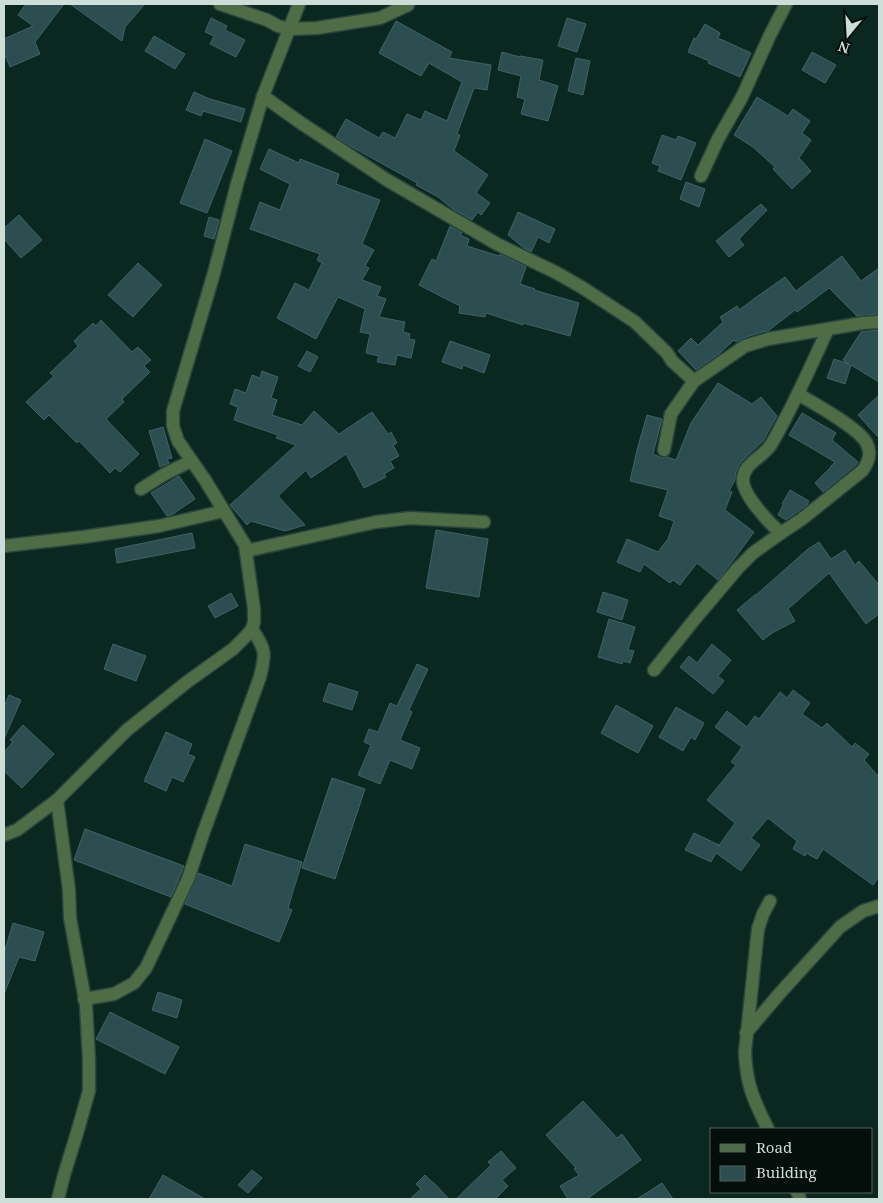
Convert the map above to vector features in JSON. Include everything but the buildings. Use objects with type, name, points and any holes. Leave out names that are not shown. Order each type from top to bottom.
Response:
[{"type":"street","points":[[220,4],[289,29],[318,28],[380,18],[408,5]]},
{"type":"street","points":[[4,835],[17,830],[57,800],[127,730],[187,682],[233,649],[252,629],[254,608],[245,545],[205,480],[178,441],[173,426],[173,411],[214,273],[237,184],[263,96],[299,4]]},
{"type":"street","points":[[701,176],[718,139],[742,97],[770,34],[786,4]]},
{"type":"street","points":[[263,96],[300,123],[387,180],[497,244],[577,284],[635,322],[694,381]]},
{"type":"street","points":[[664,450],[671,414],[694,381],[745,346],[768,339],[863,322],[879,322]]},
{"type":"street","points":[[781,533],[770,524],[744,489],[743,476],[748,466],[769,447],[798,394],[828,329]]},
{"type":"street","points":[[654,670],[738,568],[753,553],[802,519],[866,466],[870,452],[867,443],[861,435],[798,394]]},
{"type":"street","points":[[141,489],[191,461]]},
{"type":"street","points":[[4,546],[159,526],[224,511]]},
{"type":"street","points":[[246,551],[376,522],[410,518],[484,522]]},
{"type":"street","points":[[84,999],[114,994],[134,983],[146,968],[188,879],[260,677],[264,659],[262,645],[252,629]]},
{"type":"street","points":[[57,800],[69,890],[70,918],[84,999],[89,1060],[89,1091],[58,1199]]},
{"type":"street","points":[[768,1128],[754,1101],[745,1061],[746,1033],[758,929],[770,901]]},
{"type":"street","points":[[746,1033],[840,927],[863,911],[879,906]]}]
